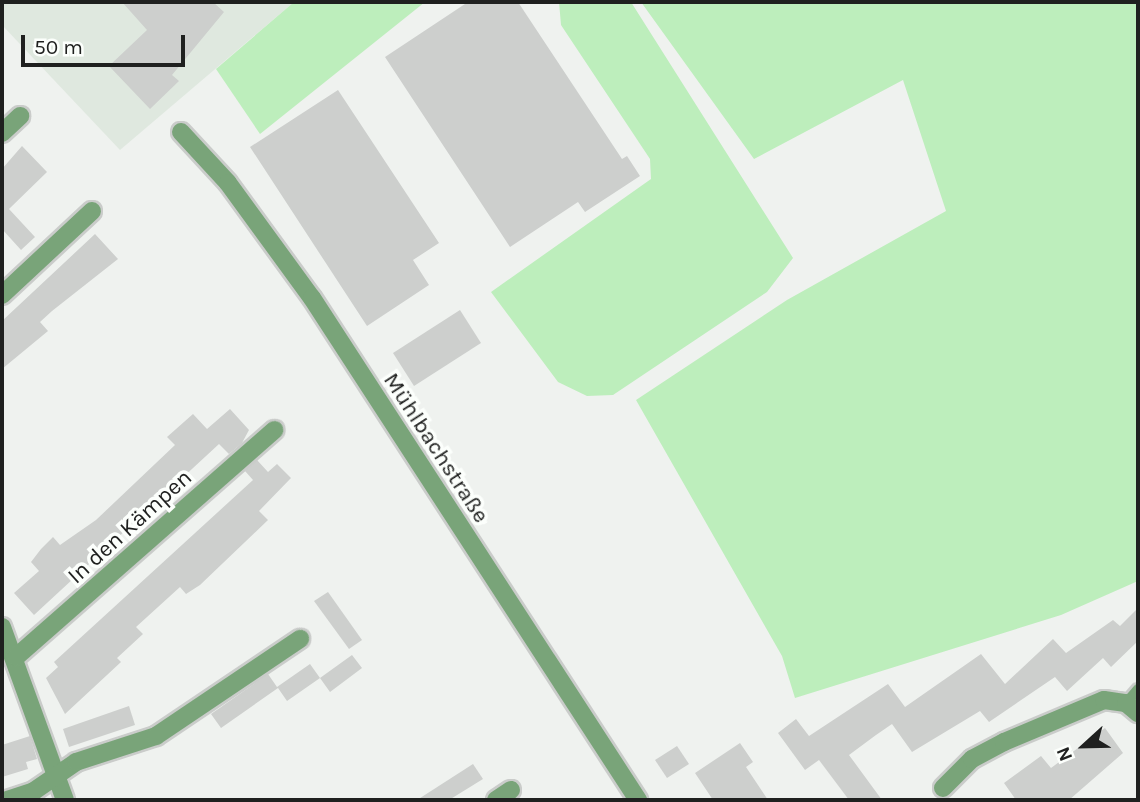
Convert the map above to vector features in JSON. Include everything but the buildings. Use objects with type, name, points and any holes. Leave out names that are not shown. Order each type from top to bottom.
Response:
[{"type":"street","points":[[2,133],[20,116]]},
{"type":"street","name":"Mühlbachstraße","points":[[181,132],[228,183],[312,298],[638,800]]},
{"type":"street","points":[[2,295],[92,211]]},
{"type":"street","name":"In den Kämpen","points":[[16,657],[274,430]]},
{"type":"street","points":[[2,627],[16,657],[65,800]]},
{"type":"street","points":[[7,800],[57,778],[76,762],[156,736],[300,639]]},
{"type":"street","points":[[943,788],[972,759],[1004,742],[1104,700],[1132,708]]},
{"type":"street","points":[[496,800],[511,790]]},
{"type":"lane","points":[[1132,708],[1138,689]]},
{"type":"shaded area","points":[[2,2],[294,2],[120,150],[2,25]]},
{"type":"green space","points":[[294,2],[425,2],[260,134],[216,69]]},
{"type":"green space","points":[[559,2],[631,2],[793,258],[767,292],[613,395],[587,396],[558,382],[491,292],[651,179],[650,159],[561,25]]},
{"type":"green space","points":[[641,2],[1138,2],[1138,581],[1061,615],[795,698],[782,656],[636,400],[787,300],[946,211],[903,80],[754,159]]}]
